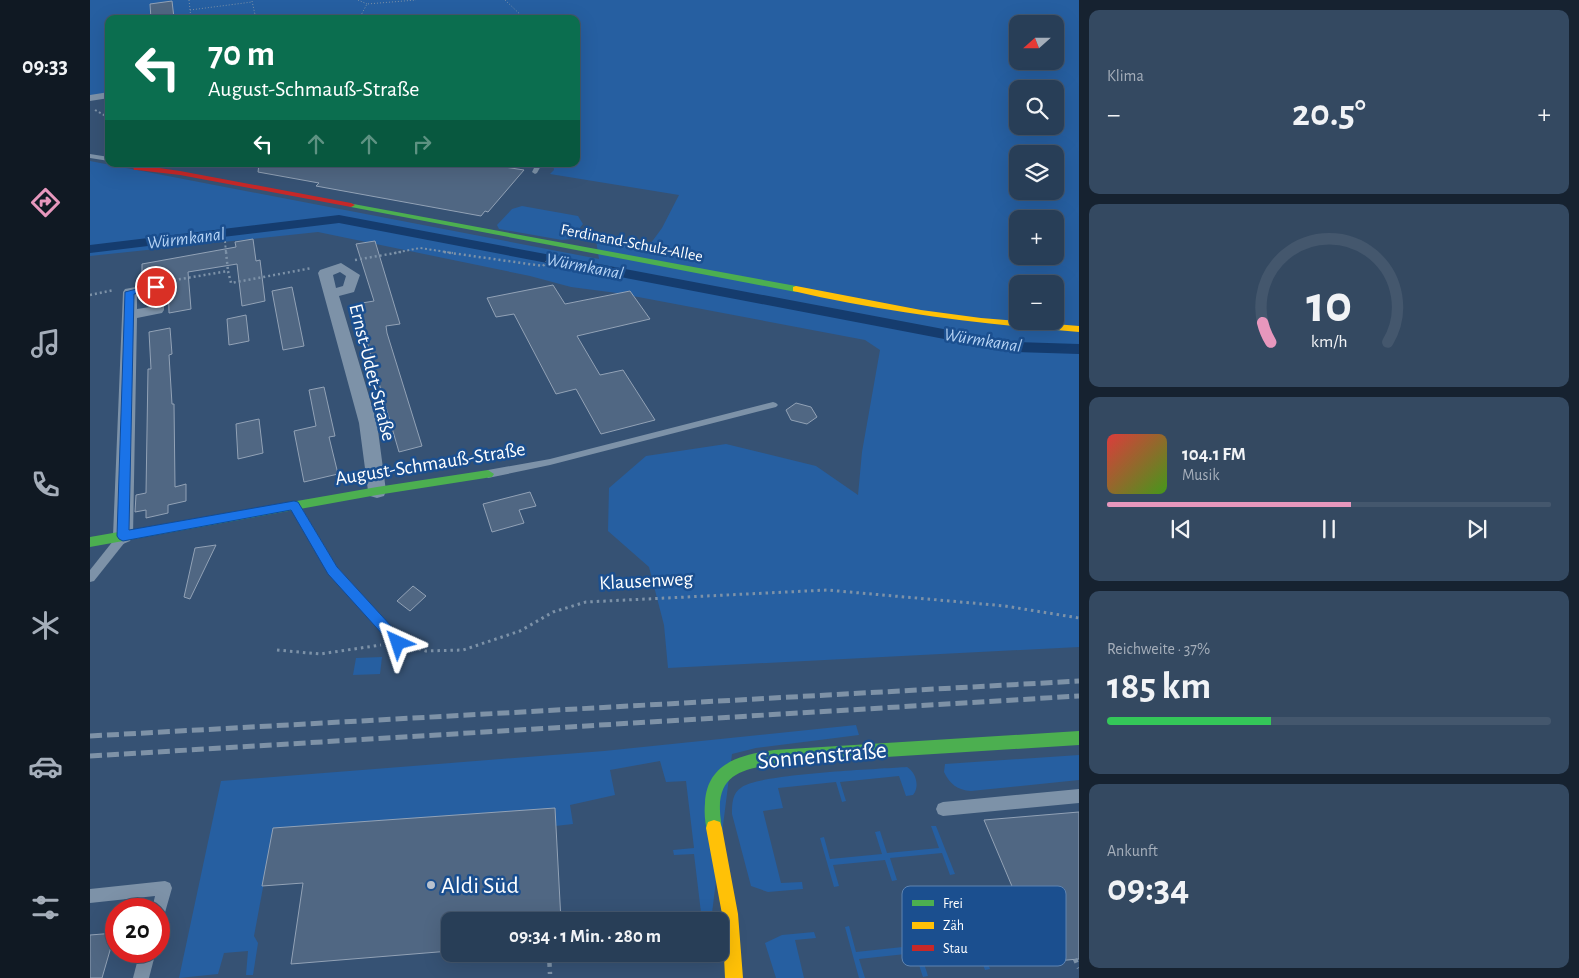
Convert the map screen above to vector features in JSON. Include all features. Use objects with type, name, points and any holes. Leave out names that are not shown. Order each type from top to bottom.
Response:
[{"type":"street","points":[[90,98],[105,96]]},
{"type":"street","name":"Ferdinand-Schulz-Allee","points":[[136,167],[147,171],[177,168],[921,313],[981,321],[1079,329]]},
{"type":"street","name":"Ernst-Udet-Straße","points":[[331,294],[368,423],[377,491]]},
{"type":"street","points":[[123,536],[130,315]]},
{"type":"street","name":"August-Schmauß-Straße","points":[[90,542],[294,505],[488,474]]},
{"type":"street","name":"Sonnenstraße","points":[[739,970],[713,819],[712,801],[712,792],[718,780],[728,770],[748,760],[774,757],[1079,738]]},
{"type":"lane","points":[[90,156],[105,158]]},
{"type":"lane","points":[[535,172],[538,167]]},
{"type":"lane","name":"August-Schmauß-Straße","points":[[488,474],[550,462],[773,405]]},
{"type":"lane","points":[[294,505],[332,570],[398,643]]},
{"type":"lane","points":[[90,578],[123,536]]},
{"type":"lane","points":[[943,809],[1079,796]]},
{"type":"lane","points":[[90,896],[165,888],[162,898]]},
{"type":"lane","points":[[141,978],[145,963]]},
{"type":"path","points":[[189,0],[190,14],[203,8]]},
{"type":"path","points":[[358,0],[366,4],[416,0]]},
{"type":"path","points":[[505,0],[521,15]]},
{"type":"path","points":[[190,10],[252,1],[255,15]]},
{"type":"path","points":[[360,15],[366,4]]},
{"type":"path","points":[[90,108],[105,116]]},
{"type":"path","points":[[225,241],[231,283],[313,268]]},
{"type":"path","points":[[348,261],[420,248],[542,266]]},
{"type":"path","points":[[160,282],[228,271]]},
{"type":"path","points":[[90,295],[122,289]]},
{"type":"path","name":"Klausenweg","points":[[398,643],[426,651],[463,650],[520,631],[553,612],[586,602],[827,590],[1005,606],[1079,618]]},
{"type":"path","points":[[277,650],[320,654],[398,643]]},
{"type":"path","points":[[1075,959],[1079,968]]},
{"type":"path","points":[[549,962],[550,974]]},
{"type":"shaded area","points":[[90,0],[1079,0],[1079,647],[668,668],[664,625],[649,567],[608,531],[609,488],[646,456],[726,444],[816,466],[858,495],[862,452],[880,350],[865,340],[617,293],[571,287],[530,276],[318,232],[90,256],[90,161],[105,164],[105,167],[121,167],[599,259],[596,240],[648,247],[662,228],[679,195],[550,174],[554,170],[554,167],[580,167],[580,15],[105,15],[105,95],[90,97]]},
{"type":"shaded area","points":[[522,206],[578,216],[583,224],[571,239],[562,240],[499,229],[497,225],[512,209]]},
{"type":"shaded area","points":[[382,657],[380,674],[353,675],[356,658]]},
{"type":"shaded area","points":[[856,725],[859,735],[756,748],[732,754],[712,912],[701,912],[694,854],[674,855],[673,850],[694,848],[686,781],[666,782],[660,761],[610,770],[615,795],[570,805],[573,824],[555,826],[274,828],[254,936],[258,943],[253,975],[246,975],[248,951],[224,953],[218,974],[179,978],[221,781],[604,751]]},
{"type":"shaded area","points":[[1079,755],[1079,780],[971,791],[954,786],[944,772],[945,764]]},
{"type":"shaded area","points":[[907,767],[913,772],[917,784],[913,795],[906,796],[899,776],[840,782],[846,801],[842,802],[836,782],[778,788],[783,808],[763,811],[781,883],[802,882],[803,889],[768,892],[751,886],[732,814],[733,799],[739,789],[753,782],[794,775]]},
{"type":"shaded area","points":[[931,826],[936,826],[955,874],[950,875],[942,853],[890,858],[897,880],[892,881],[885,860],[833,865],[839,886],[834,887],[820,838],[824,837],[830,859],[882,854],[875,832],[880,831],[887,853],[939,848]]},
{"type":"shaded area","points":[[849,926],[856,952],[902,947],[902,954],[859,959],[865,978],[859,978],[845,927]]},
{"type":"shaded area","points":[[814,932],[816,938],[795,940],[804,978],[776,978],[765,943],[782,935]]},
{"type":"shaded area","points":[[919,966],[925,966],[928,976],[923,977]]},
{"type":"shaded area","points":[[984,966],[989,966],[990,969],[985,970]]},
{"type":"building","points":[[172,1],[174,15],[151,15],[150,4]]},
{"type":"building","points":[[259,167],[504,167],[524,170],[488,212],[485,211],[481,216],[316,186],[319,183],[258,172]]},
{"type":"building","points":[[253,239],[256,261],[260,260],[265,301],[242,306],[237,264],[188,272],[191,309],[169,313],[168,276],[142,280],[142,264],[236,247],[235,242]]},
{"type":"building","points":[[375,241],[400,324],[386,326],[387,333],[422,446],[399,452],[356,304],[374,301],[356,244]]},
{"type":"building","points":[[553,285],[565,304],[630,291],[650,319],[577,336],[600,375],[623,370],[655,420],[601,434],[576,389],[556,394],[514,314],[496,317],[487,298]]},
{"type":"building","points":[[292,287],[304,346],[283,350],[272,291]]},
{"type":"building","points":[[246,315],[249,341],[229,345],[227,319]]},
{"type":"building","points":[[170,328],[172,354],[169,355],[172,404],[174,404],[175,487],[186,484],[186,501],[168,505],[168,513],[146,518],[146,510],[135,512],[136,495],[146,493],[148,369],[151,369],[149,332]]},
{"type":"building","points":[[324,387],[335,436],[329,437],[338,474],[304,482],[294,431],[316,426],[309,390]]},
{"type":"building","points":[[796,403],[811,407],[817,417],[807,424],[791,420],[786,410]]},
{"type":"building","points":[[259,419],[263,453],[238,459],[236,424]]},
{"type":"building","points":[[530,492],[536,506],[519,510],[524,523],[492,532],[483,504]]},
{"type":"building","points":[[216,545],[190,599],[184,597],[195,548]]},
{"type":"building","points":[[413,586],[426,596],[410,611],[397,601]]},
{"type":"building","name":"Aldi Süd","points":[[555,808],[561,912],[441,912],[441,952],[291,964],[303,883],[262,886],[273,828]]},
{"type":"building","points":[[1079,812],[1079,959],[1066,960],[1066,886],[1012,886],[984,820]]},
{"type":"building","points":[[105,934],[106,963],[102,978],[90,978],[90,935]]},
{"type":"waterway","name":"Würmkanal","points":[[90,249],[339,219],[526,253],[1012,347],[1079,349]]},
{"type":"railway","points":[[90,736],[1079,681]]},
{"type":"railway","points":[[90,756],[1079,696]]},
{"type":"traffic: fast","points":[[351,205],[796,289]]},
{"type":"traffic: fast","points":[[90,542],[377,491],[488,474]]},
{"type":"traffic: fast","points":[[714,828],[712,810],[716,784],[723,775],[743,763],[774,757],[1079,738]]},
{"type":"traffic: slow","points":[[796,289],[921,313],[981,321],[1079,329]]},
{"type":"traffic: slow","points":[[714,828],[730,914],[734,978]]},
{"type":"traffic: jam","points":[[137,167],[180,173],[351,205]]},
{"type":"place","name":"Aldi Süd","points":[[431,885]]},
{"type":"route","points":[[156,287],[130,292],[123,536],[294,505],[332,570],[398,643]]}]
